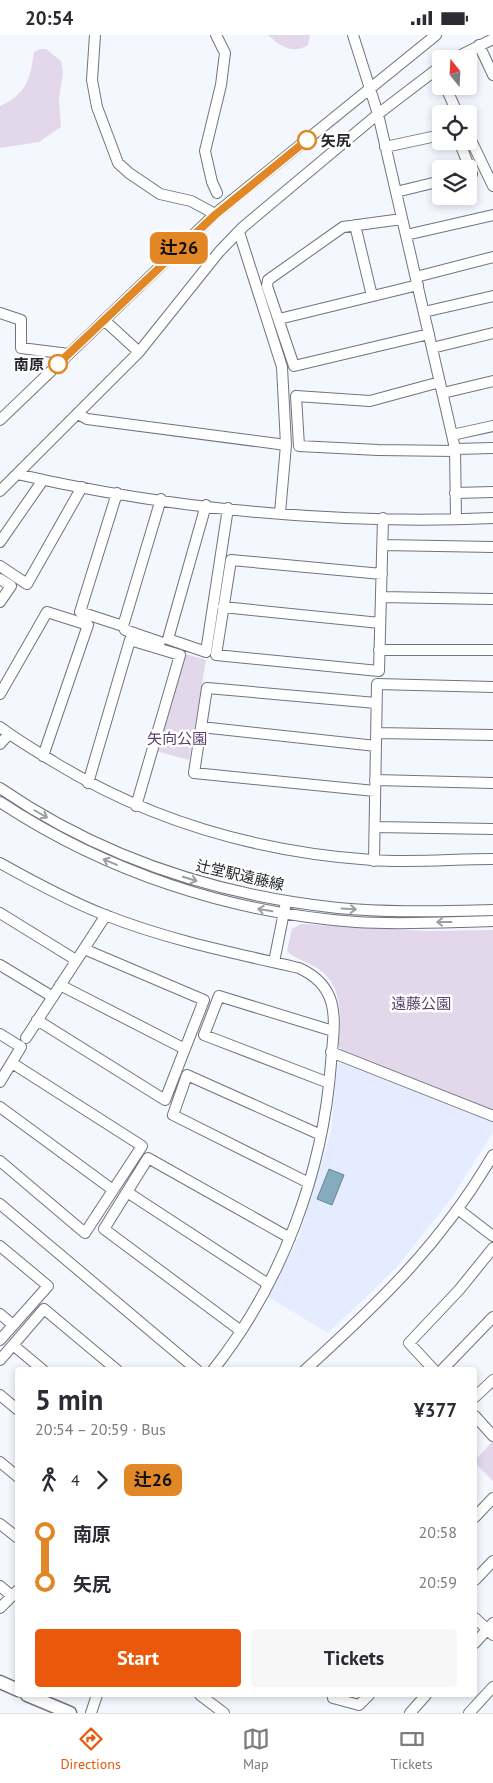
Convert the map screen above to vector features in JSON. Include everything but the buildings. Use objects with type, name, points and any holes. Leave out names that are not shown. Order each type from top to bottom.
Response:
[{"type":"main road","points":[[0,1682],[15,1690]]},
{"type":"main road","points":[[31,1697],[70,1713]]},
{"type":"street","points":[[94,35],[92,80],[97,107],[118,163],[129,173],[160,194],[191,201],[215,215]]},
{"type":"street","points":[[216,35],[225,53],[221,85],[206,151],[212,182],[217,193]]},
{"type":"street","points":[[353,35],[378,114],[452,435],[455,450],[456,519]]},
{"type":"street","points":[[0,420],[215,215],[436,35]]},
{"type":"street","points":[[470,50],[493,39]]},
{"type":"street","points":[[479,45],[493,75]]},
{"type":"street","points":[[0,491],[139,352],[219,252],[239,232],[272,201],[378,114],[432,77]]},
{"type":"street","points":[[385,147],[432,137]]},
{"type":"street","points":[[476,150],[493,186]]},
{"type":"street","points":[[396,192],[432,183]]},
{"type":"street","points":[[406,235],[493,215]]},
{"type":"street","points":[[402,219],[343,227],[268,280],[267,286],[294,366],[429,334]]},
{"type":"street","points":[[355,225],[372,297]]},
{"type":"street","points":[[239,232],[282,367],[286,445],[280,513]]},
{"type":"street","points":[[278,319],[372,297],[493,257]]},
{"type":"street","points":[[424,313],[493,296]]},
{"type":"street","points":[[0,313],[21,320],[21,348],[69,354]]},
{"type":"street","points":[[104,320],[139,352]]},
{"type":"street","points":[[432,348],[493,333]]},
{"type":"street","points":[[442,393],[493,381]]},
{"type":"street","points":[[440,382],[370,401],[296,397],[299,446],[378,450],[455,450],[493,447]]},
{"type":"street","points":[[78,414],[87,419],[286,445]]},
{"type":"street","points":[[452,435],[493,426]]},
{"type":"street","points":[[17,474],[116,493],[280,513],[383,518],[493,518]]},
{"type":"street","points":[[0,542],[43,480]]},
{"type":"street","points":[[0,566],[27,584],[82,487]]},
{"type":"street","points":[[455,493],[493,492]]},
{"type":"street","points":[[116,493],[80,611],[123,626],[125,630],[160,642],[168,639],[206,653],[228,508]]},
{"type":"street","points":[[123,626],[161,499]]},
{"type":"street","points":[[168,639],[206,505]]},
{"type":"street","points":[[382,574],[231,560],[216,655],[379,671],[383,545],[383,518]]},
{"type":"street","points":[[383,545],[493,547]]},
{"type":"street","points":[[0,579],[11,586],[0,602]]},
{"type":"street","points":[[381,597],[493,599]]},
{"type":"street","points":[[223,607],[380,623]]},
{"type":"street","points":[[0,694],[47,612],[88,625],[43,756]]},
{"type":"street","points":[[88,783],[130,640],[180,655],[136,806]]},
{"type":"street","points":[[379,649],[493,650]]},
{"type":"street","points":[[374,861],[376,684],[493,687]]},
{"type":"street","points":[[375,791],[194,773],[207,688],[376,703]]},
{"type":"street","points":[[0,727],[88,783],[136,806],[179,822],[277,848],[324,856],[374,861],[493,859]]},
{"type":"street","points":[[201,727],[376,747]]},
{"type":"street","points":[[376,733],[493,735]]},
{"type":"street","points":[[0,745],[9,734]]},
{"type":"street","points":[[375,780],[493,783]]},
{"type":"street","name":"辻堂駅遠藤線","points":[[0,788],[72,832],[121,855],[171,873],[237,893],[339,908],[401,911],[493,910]]},
{"type":"street","name":"辻堂駅遠藤線","points":[[0,803],[76,847],[132,871],[205,896],[243,906],[284,914],[357,922],[493,921]]},
{"type":"street","points":[[375,827],[493,829]]},
{"type":"street","points":[[0,863],[57,893],[106,915],[198,945],[299,968],[320,981],[332,1002],[329,1083],[321,1135],[309,1183],[290,1238],[268,1284],[241,1331],[214,1367]]},
{"type":"street","points":[[274,962],[286,901]]},
{"type":"street","points":[[0,913],[76,960]]},
{"type":"street","points":[[26,1038],[106,915]]},
{"type":"street","points":[[37,1020],[165,1099],[204,1000],[84,949]]},
{"type":"street","points":[[0,965],[52,997]]},
{"type":"street","points":[[60,985],[185,1049]]},
{"type":"street","points":[[329,1083],[204,1035],[219,996],[332,1031]]},
{"type":"street","points":[[0,1034],[21,1047],[0,1082]]},
{"type":"street","points":[[331,1052],[493,1116]]},
{"type":"street","points":[[0,1161],[85,1233],[142,1145],[12,1063]]},
{"type":"street","points":[[309,1183],[173,1115],[187,1075],[321,1135]]},
{"type":"street","points":[[0,1107],[113,1190]]},
{"type":"street","points":[[307,1367],[390,1291],[429,1249],[458,1210],[493,1155]]},
{"type":"street","points":[[241,1331],[104,1229],[148,1158],[290,1238]]},
{"type":"street","points":[[127,1192],[268,1284]]},
{"type":"street","points":[[0,1204],[193,1367]]},
{"type":"street","points":[[458,1210],[493,1236]]},
{"type":"street","points":[[0,1246],[48,1286],[0,1340]]},
{"type":"street","points":[[431,1367],[409,1343],[458,1290],[493,1248]]},
{"type":"street","points":[[0,1360],[44,1309],[113,1367]]},
{"type":"street","points":[[0,1314],[13,1325]]},
{"type":"street","points":[[445,1367],[493,1317]]},
{"type":"street","points":[[13,1345],[39,1367]]},
{"type":"street","points":[[477,1395],[493,1380]]},
{"type":"street","points":[[0,1395],[15,1408]]},
{"type":"street","points":[[477,1418],[493,1435]]},
{"type":"street","points":[[0,1462],[15,1474]]},
{"type":"street","points":[[477,1515],[493,1497]]},
{"type":"street","points":[[0,1524],[15,1536]]},
{"type":"street","points":[[477,1578],[493,1561]]},
{"type":"street","points":[[0,1586],[15,1594],[0,1608]]},
{"type":"street","points":[[477,1619],[491,1629],[477,1641]]},
{"type":"street","points":[[469,1713],[493,1687]]},
{"type":"street","points":[[91,1713],[96,1697]]},
{"type":"street","points":[[203,1697],[224,1713]]},
{"type":"street","points":[[333,1697],[360,1705],[367,1697]]},
{"type":"street","points":[[410,1713],[424,1697]]},
{"type":"shaded area","points":[[342,1063],[493,1122],[493,1132],[453,1196],[396,1268],[328,1333],[262,1293],[294,1248],[301,1230],[331,1132],[337,1065]]},
{"type":"shaded area","points":[[329,1169],[344,1175],[332,1205],[317,1199]]},
{"type":"green space","points":[[268,35],[310,35],[308,45],[302,48],[291,49],[277,43]]},
{"type":"green space","points":[[46,49],[61,61],[63,72],[59,99],[61,127],[39,142],[0,148],[0,106],[22,91],[29,78],[34,52]]},
{"type":"green space","name":"矢向公園","points":[[186,654],[206,660],[189,760],[156,751]]},
{"type":"green space","name":"遠藤公園","points":[[301,924],[429,931],[493,930],[493,1112],[342,1051],[338,1045],[339,1003],[332,983],[317,968],[287,951],[292,929]]},
{"type":"green space","points":[[493,1441],[493,1481],[477,1465],[477,1458]]},
{"type":"bus line","name":"辻26","points":[[58,364],[215,215],[307,140]]},
{"type":"place","name":"矢尻","points":[[307,140]]},
{"type":"place","name":"南原","points":[[58,364]]}]
